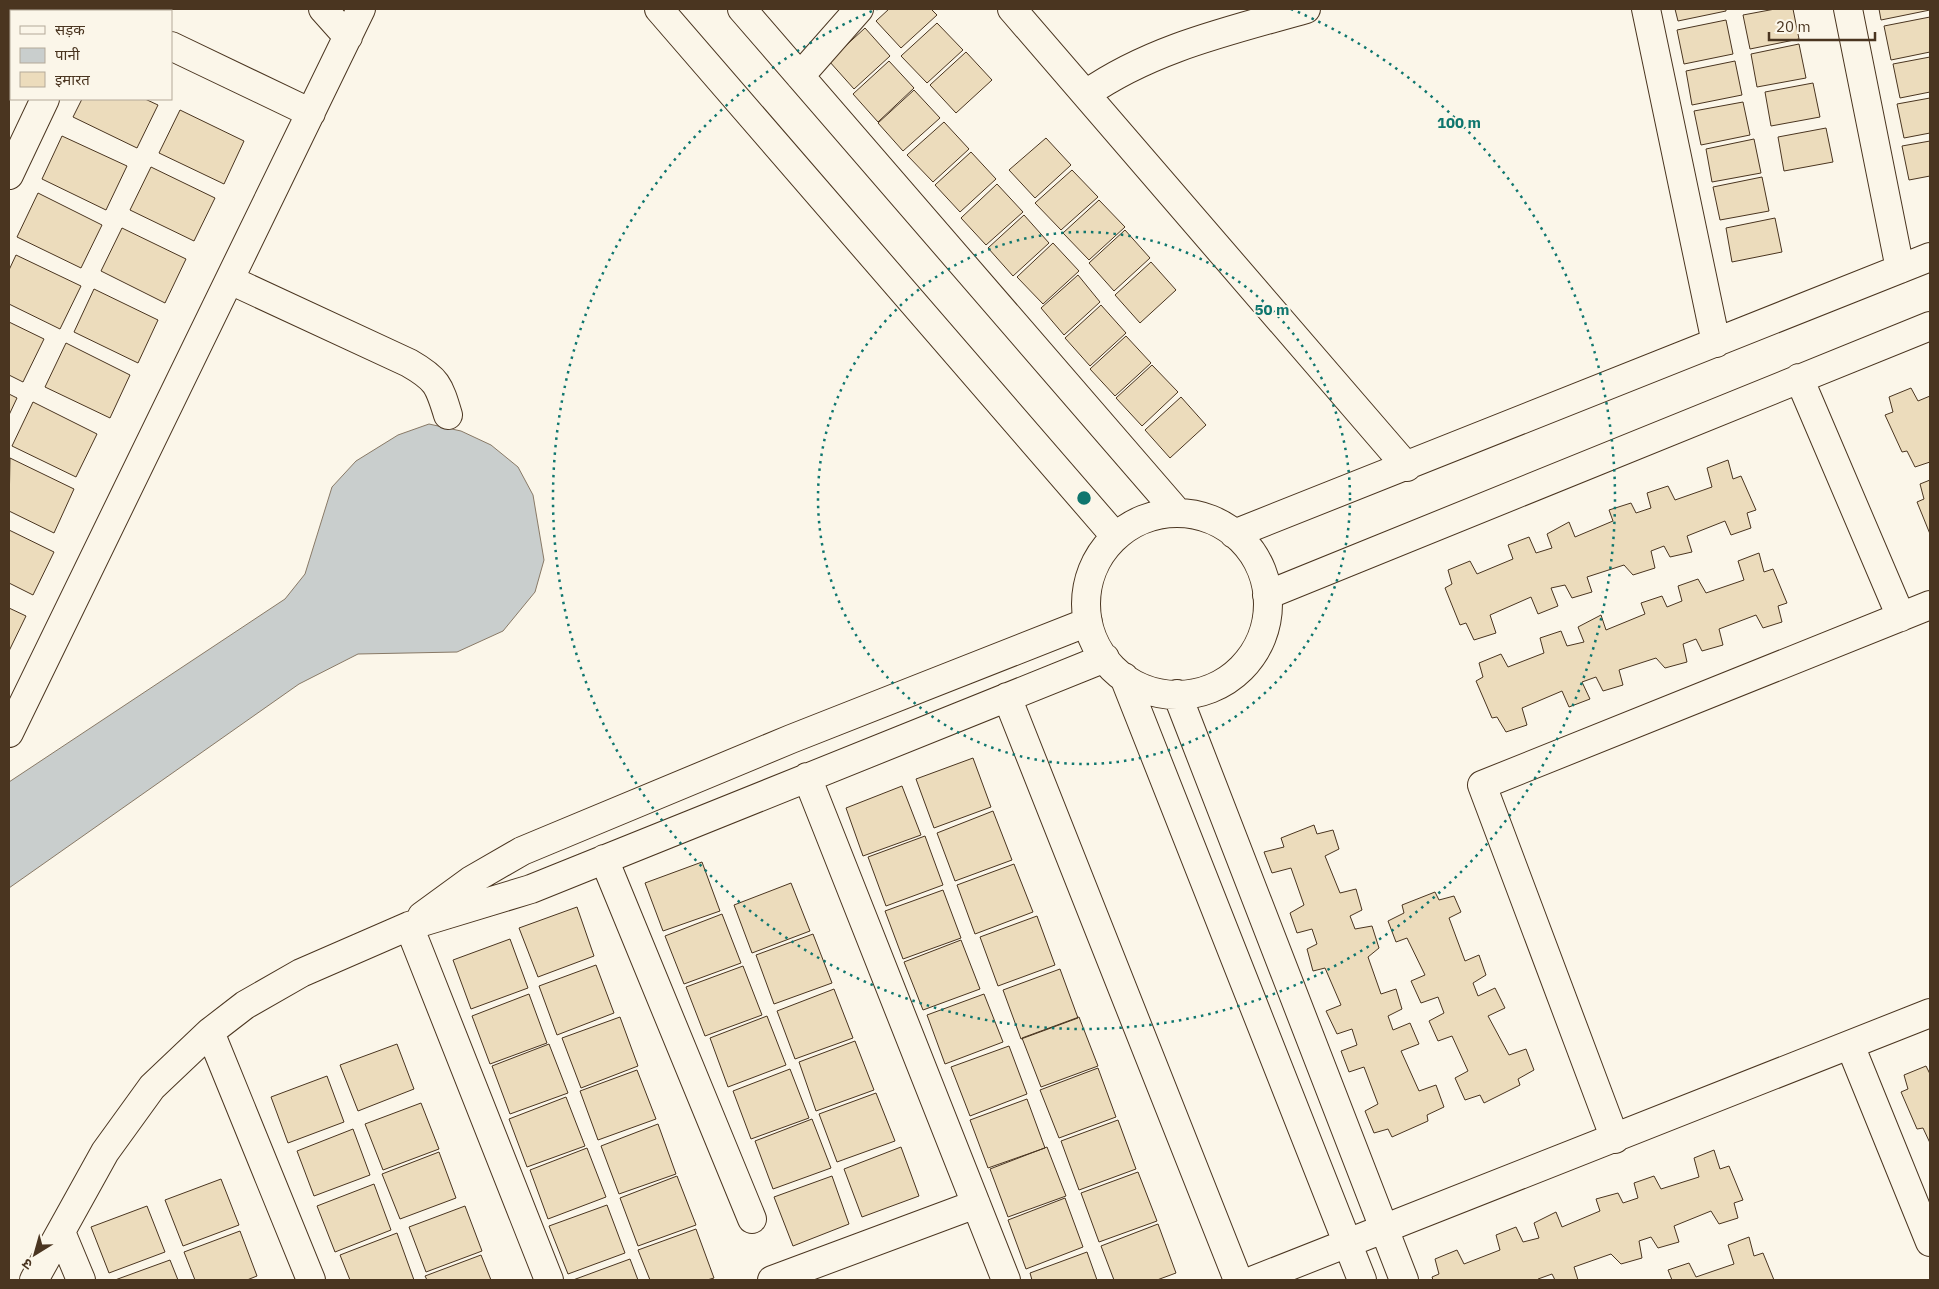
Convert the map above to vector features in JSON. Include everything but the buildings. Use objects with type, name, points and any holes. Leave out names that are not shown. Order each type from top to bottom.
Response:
[{"type":"street","points":[[323,9],[348,38]]},
{"type":"street","points":[[9,733],[362,9]]},
{"type":"street","points":[[659,9],[1115,536]]},
{"type":"street","points":[[742,9],[1178,513]]},
{"type":"street","points":[[800,76],[859,9]]},
{"type":"street","points":[[1012,9],[1407,467]]},
{"type":"street","points":[[1086,94],[1113,75],[1137,62],[1191,42],[1306,9]]},
{"type":"street","points":[[1646,9],[1716,343]]},
{"type":"street","points":[[1848,9],[1900,269]]},
{"type":"street","points":[[172,46],[312,113]]},
{"type":"street","points":[[9,175],[45,100]]},
{"type":"street","points":[[1234,534],[1407,467],[1930,257]]},
{"type":"street","points":[[230,280],[400,359],[431,376],[442,397],[448,415]]},
{"type":"street","points":[[1267,595],[1930,326]]},
{"type":"street","points":[[1799,378],[1901,617]]},
{"type":"street","points":[[1167,513],[1196,514],[1225,526],[1249,547],[1264,575],[1268,606],[1262,637],[1247,663],[1222,683],[1193,694],[1162,694],[1134,684],[1111,667],[1094,643],[1086,615],[1087,586],[1097,558],[1115,536],[1140,520],[1167,513]]},
{"type":"street","points":[[1615,1139],[1482,785],[1930,605]]},
{"type":"street","points":[[409,926],[470,881],[522,851],[791,739],[1088,622]]},
{"type":"street","points":[[34,1280],[106,1152],[152,1088],[210,1032],[246,1005],[302,973],[409,926],[531,889],[807,776],[1105,658]]},
{"type":"street","points":[[1124,677],[1362,1280]]},
{"type":"street","points":[[1177,694],[1404,1280]]},
{"type":"street","points":[[1007,697],[1238,1280]]},
{"type":"street","points":[[807,776],[1006,1280]]},
{"type":"street","points":[[604,859],[752,1219]]},
{"type":"street","points":[[409,926],[549,1280]]},
{"type":"street","points":[[1254,1280],[1930,1013]]},
{"type":"street","points":[[210,1032],[311,1280]]},
{"type":"street","points":[[1850,1045],[1930,1242]]},
{"type":"street","points":[[772,1280],[976,1204]]},
{"type":"street","points":[[61,1232],[81,1280]]},
{"type":"water","points":[[429,424],[461,431],[491,445],[518,467],[533,495],[544,560],[535,592],[503,631],[457,652],[358,654],[299,684],[9,888],[9,782],[285,599],[305,574],[332,487],[356,461],[398,435]]}]
